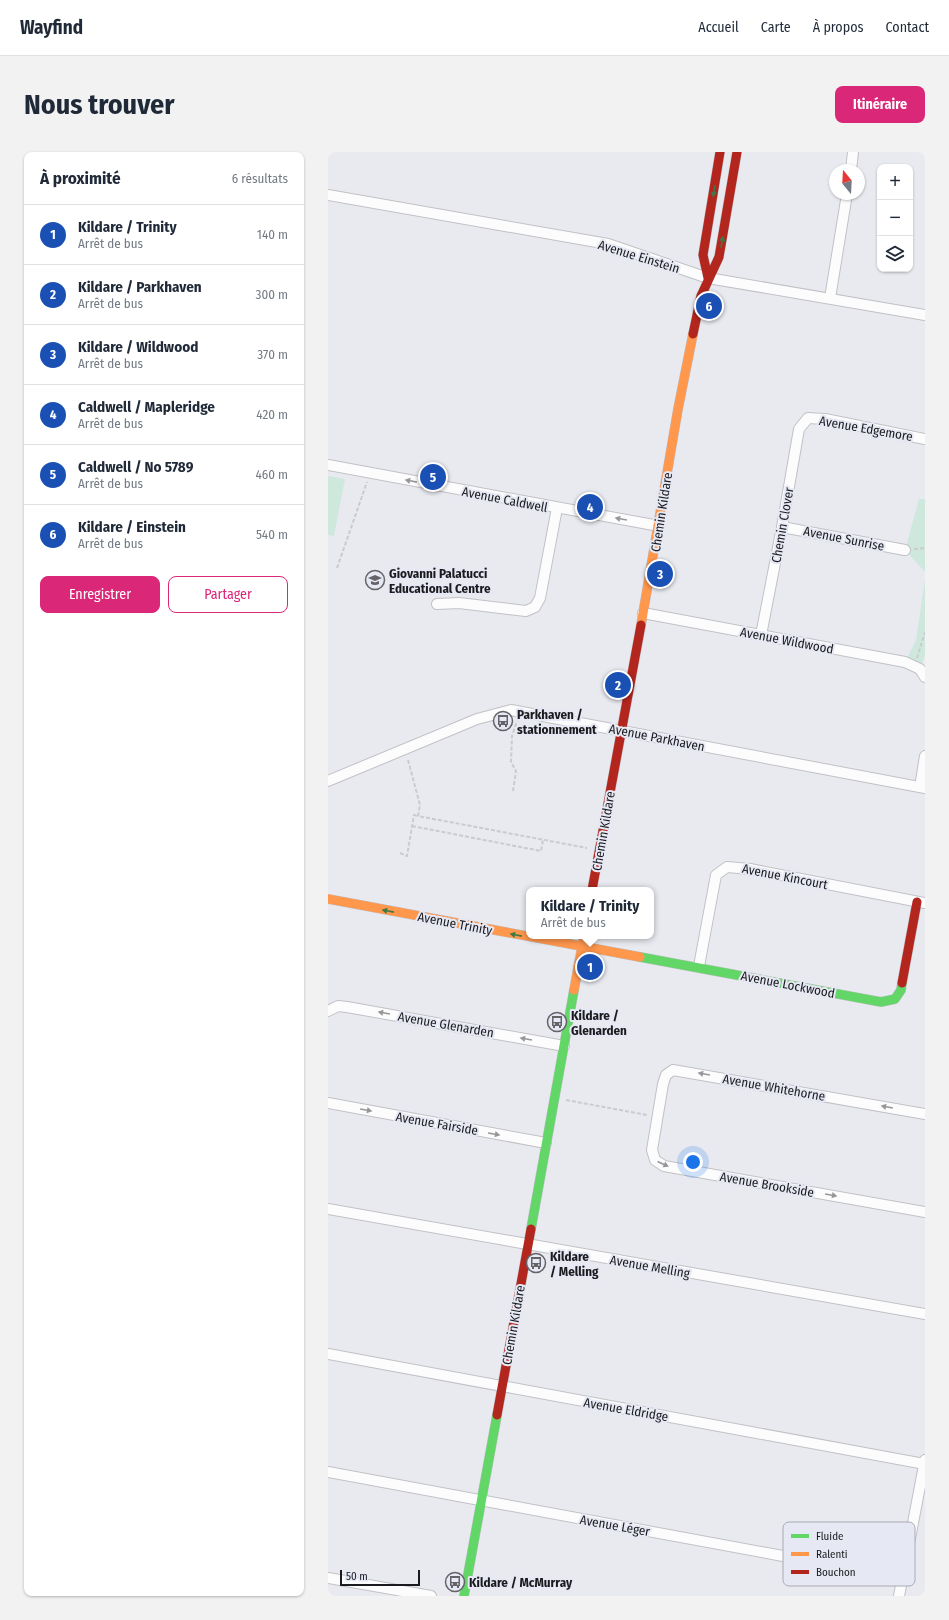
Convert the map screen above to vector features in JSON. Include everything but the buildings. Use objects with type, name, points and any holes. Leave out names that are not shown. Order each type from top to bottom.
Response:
[{"type":"street","points":[[708,278],[703,255],[720,152]]},
{"type":"street","name":"Chemin Kildare","points":[[593,887],[659,526],[665,482],[684,379],[701,296],[719,257],[737,152]]},
{"type":"street","points":[[852,164],[853,152]]},
{"type":"street","name":"Avenue Einstein","points":[[328,195],[608,244],[708,278],[925,315]]},
{"type":"street","points":[[830,298],[846,200]]},
{"type":"street","name":"Avenue Edgemore","points":[[808,418],[826,419],[925,439]]},
{"type":"street","name":"Chemin Clover","points":[[760,635],[782,526],[799,429],[808,418]]},
{"type":"street","name":"Avenue Caldwell","points":[[328,465],[659,526]]},
{"type":"street","points":[[437,604],[472,604],[526,611],[535,607],[540,598],[558,508]]},
{"type":"street","name":"Avenue Sunrise","points":[[782,526],[905,550]]},
{"type":"street","name":"Avenue Wildwood","points":[[643,613],[905,662],[920,669],[925,677]]},
{"type":"street","name":"Avenue Parkhaven","points":[[328,781],[477,719],[502,711],[521,711],[922,787]]},
{"type":"street","points":[[922,787],[925,756]]},
{"type":"street","name":"Avenue Kincourt","points":[[699,966],[716,875],[727,867],[734,866],[921,902]]},
{"type":"street","name":"Avenue Trinity","points":[[328,899],[526,936]]},
{"type":"street","name":"Avenue Lockwood","points":[[582,946],[699,966],[882,1002],[895,999],[900,990],[921,902]]},
{"type":"street","name":"Avenue Trinity","points":[[544,939],[582,946]]},
{"type":"street","name":"Chemin Kildare","points":[[464,1596],[583,939]]},
{"type":"street","name":"Avenue Glenarden","points":[[328,1011],[338,1006],[347,1006],[564,1046]]},
{"type":"street","name":"Avenue Whitehorne","points":[[653,1116],[666,1075],[673,1070],[925,1114]]},
{"type":"street","name":"Avenue Fairside","points":[[328,1103],[546,1143]]},
{"type":"street","name":"Avenue Brookside","points":[[653,1116],[652,1150],[655,1160],[664,1166],[925,1212]]},
{"type":"street","name":"Avenue Melling","points":[[328,1209],[925,1314]]},
{"type":"street","name":"Avenue Eldridge","points":[[328,1354],[925,1463]]},
{"type":"street","points":[[913,1522],[925,1463]]},
{"type":"street","name":"Avenue Léger","points":[[328,1472],[783,1556]]},
{"type":"street","points":[[328,1578],[431,1596]]},
{"type":"street","points":[[899,1596],[901,1586]]},
{"type":"path","points":[[337,568],[368,480]]},
{"type":"path","points":[[914,667],[925,632]]},
{"type":"path","points":[[512,791],[516,771],[512,762],[512,736],[521,711]]},
{"type":"path","points":[[408,760],[413,774],[420,805],[418,816]]},
{"type":"path","points":[[400,853],[407,856],[414,815],[588,849]]},
{"type":"path","points":[[412,826],[541,851],[543,840]]},
{"type":"path","points":[[566,1100],[653,1116]]},
{"type":"green space","points":[[328,476],[345,479],[334,536],[328,535]]},
{"type":"green space","points":[[919,499],[925,499],[925,572],[905,550]]},
{"type":"green space","points":[[925,579],[925,655],[920,669],[905,662],[916,640]]},
{"type":"traffic: fast","points":[[640,957],[881,1002],[895,999],[901,990],[902,983]]},
{"type":"traffic: fast","points":[[531,1229],[574,990]]},
{"type":"traffic: fast","points":[[464,1596],[497,1415]]},
{"type":"traffic: slow","points":[[641,625],[678,409],[693,334]]},
{"type":"traffic: slow","points":[[328,899],[526,936]]},
{"type":"traffic: slow","points":[[543,939],[640,957]]},
{"type":"traffic: slow","points":[[574,990],[583,939]]},
{"type":"traffic: jam","points":[[708,278],[703,255],[720,152]]},
{"type":"traffic: jam","points":[[693,334],[701,296],[719,257],[737,152]]},
{"type":"traffic: jam","points":[[593,887],[641,625]]},
{"type":"traffic: jam","points":[[902,983],[917,902]]},
{"type":"traffic: jam","points":[[497,1415],[531,1229]]},
{"type":"place","name":"Kildare / Einstein","points":[[709,306]]},
{"type":"place","name":"Caldwell / No 5789","points":[[433,477]]},
{"type":"place","name":"Caldwell / Mapleridge","points":[[590,507]]},
{"type":"place","name":"Kildare / Wildwood","points":[[660,574]]},
{"type":"place","name":"Giovanni Palatucci Educational Centre","points":[[375,580]]},
{"type":"place","name":"Kildare / Parkhaven","points":[[618,685]]},
{"type":"place","name":"Parkhaven / stationnement","points":[[503,721]]},
{"type":"place","name":"Kildare / Trinity","points":[[590,967]]},
{"type":"place","name":"Kildare / Glenarden","points":[[557,1022]]},
{"type":"place","name":"Kildare / Melling","points":[[536,1263]]},
{"type":"place","name":"Kildare / McMurray","points":[[455,1582]]}]
